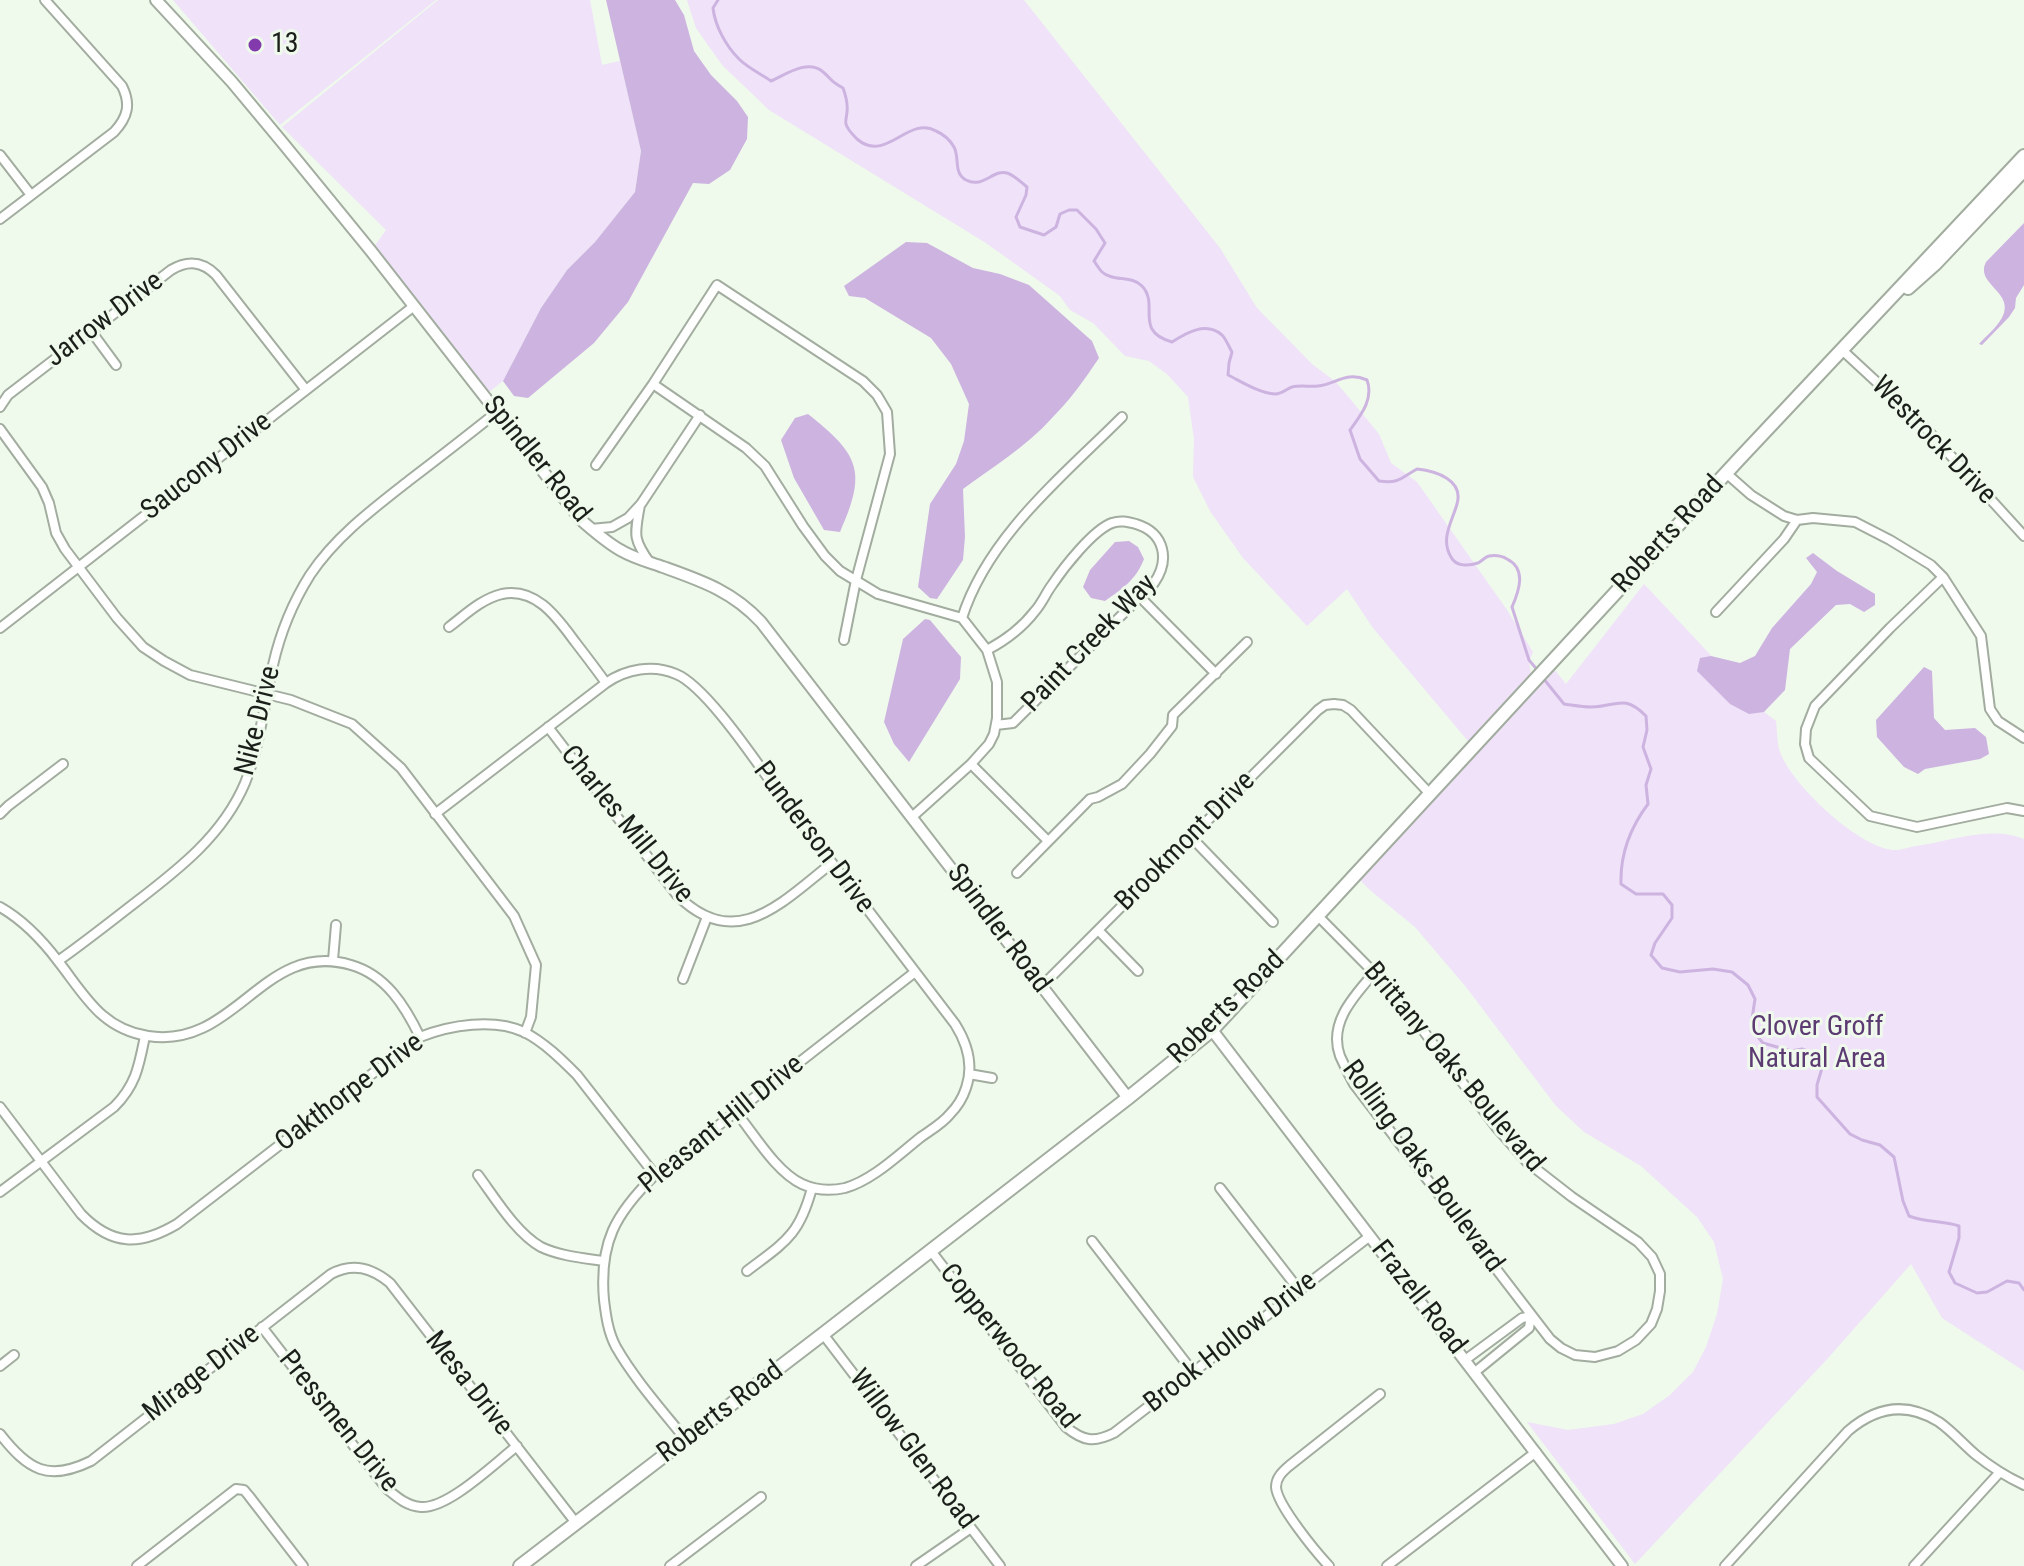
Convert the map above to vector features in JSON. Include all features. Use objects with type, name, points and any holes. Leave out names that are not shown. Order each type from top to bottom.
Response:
[{"type":"main road","name":"Roberts Road","points":[[520,1566],[931,1251],[1212,1030],[1841,349],[2024,156]]},
{"type":"main road","name":"Roberts Road","points":[[1841,349],[1935,264],[2024,170]]},
{"type":"street","points":[[0,219],[121,124],[127,115],[126,95],[114,76],[45,0]]},
{"type":"street","name":"Spindler Road","points":[[156,0],[232,82],[282,142],[591,529],[621,551],[710,584],[753,613],[1128,1098]]},
{"type":"street","points":[[0,155],[31,195]]},
{"type":"street","name":"Jarrow Drive","points":[[0,407],[8,395],[171,270],[181,264],[197,262],[216,275],[306,390]]},
{"type":"street","points":[[596,465],[717,285],[863,381],[877,395],[887,412],[890,454],[856,580],[844,640]]},
{"type":"street","name":"Saucony Drive","points":[[0,628],[414,306]]},
{"type":"street","points":[[91,331],[116,365]]},
{"type":"street","name":"Westrock Drive","points":[[1841,349],[1921,423],[2024,536]]},
{"type":"street","points":[[653,384],[746,448],[765,466],[803,526],[840,571],[878,594],[962,618],[987,650],[997,682],[996,725],[989,744],[912,817]]},
{"type":"street","name":"Nike Drive","points":[[58,961],[182,866],[229,815],[245,782],[273,663],[287,620],[321,559],[369,512],[497,412]]},
{"type":"street","points":[[591,529],[620,524],[641,504],[700,415]]},
{"type":"street","points":[[962,618],[987,563],[1016,524],[1122,417]]},
{"type":"street","points":[[0,429],[42,487],[60,540],[124,627],[143,647],[190,675],[291,700],[352,724],[401,768],[514,916],[536,965],[531,1017],[525,1033]]},
{"type":"street","points":[[1726,473],[1751,495],[1784,516],[1797,520],[1813,518],[1855,522],[1931,565],[1943,577],[1981,636],[1990,709],[1998,721],[2024,738]]},
{"type":"street","points":[[641,504],[635,537],[650,563]]},
{"type":"street","points":[[1716,612],[1784,539],[1797,520]]},
{"type":"street","name":"Paint Creek Way","points":[[987,650],[1013,634],[1034,613],[1052,584],[1101,529],[1125,521],[1152,531],[1159,540],[1163,566],[1154,583],[1013,723],[996,725]]},
{"type":"street","points":[[1943,577],[1815,706],[1806,729],[1805,744],[1809,758],[1870,816],[1917,827],[2007,808],[2024,811]]},
{"type":"street","points":[[449,627],[476,606],[503,594],[533,598],[556,617],[606,683]]},
{"type":"street","points":[[1140,597],[1216,674]]},
{"type":"street","points":[[1017,873],[1090,799],[1122,784],[1172,726],[1173,715],[1247,642]]},
{"type":"street","name":"Punderson Drive","points":[[435,814],[622,673],[648,668],[674,673],[695,686],[736,735],[962,1035],[967,1047],[969,1074]]},
{"type":"street","points":[[1333,693],[1334,704],[1351,710],[1430,794]]},
{"type":"street","name":"Brookmont Drive","points":[[1042,986],[1318,710],[1334,704]]},
{"type":"street","name":"Charles Mill Drive","points":[[548,727],[677,895],[696,912],[723,922],[759,917],[832,863]]},
{"type":"street","points":[[0,814],[63,764]]},
{"type":"street","points":[[971,764],[1048,841]]},
{"type":"street","points":[[1191,837],[1273,922]]},
{"type":"street","points":[[0,907],[28,927],[101,1015],[114,1025],[145,1036],[180,1036],[208,1027],[283,972],[316,960],[333,960],[377,976],[408,1012],[420,1037]]},
{"type":"street","name":"Brittany Oaks Boulevard","points":[[1318,916],[1397,996],[1496,1127],[1527,1162],[1553,1184],[1638,1242],[1652,1257],[1660,1274],[1657,1309],[1651,1324],[1636,1340],[1618,1351],[1595,1357],[1575,1355],[1550,1339],[1531,1316]]},
{"type":"street","points":[[683,979],[707,917]]},
{"type":"street","points":[[333,960],[336,925]]},
{"type":"street","points":[[1098,930],[1138,971]]},
{"type":"street","name":"Pleasant Hill Drive","points":[[686,1440],[630,1368],[615,1344],[606,1318],[603,1261],[621,1213],[655,1175],[915,972]]},
{"type":"street","name":"Rolling Oaks Boulevard","points":[[1374,973],[1356,993],[1338,1023],[1339,1053],[1354,1084],[1531,1316]]},
{"type":"street","name":"Oakthorpe Drive","points":[[0,1107],[95,1228],[127,1239],[145,1239],[177,1224],[420,1037],[434,1031],[472,1026],[507,1027],[525,1033],[548,1048],[577,1075],[655,1175]]},
{"type":"street","name":"Frazell Road","points":[[1212,1030],[1622,1566]]},
{"type":"street","points":[[0,1192],[123,1098],[135,1078],[145,1036]]},
{"type":"street","points":[[736,1112],[777,1164],[793,1179],[812,1188],[843,1188],[871,1176],[949,1116],[960,1102],[969,1074],[992,1078]]},
{"type":"street","points":[[478,1175],[533,1242],[567,1255],[603,1261]]},
{"type":"street","points":[[747,1271],[782,1245],[798,1227],[812,1188]]},
{"type":"street","points":[[1220,1188],[1299,1290]]},
{"type":"street","name":"Brook Hollow Drive","points":[[1087,1440],[1101,1439],[1114,1433],[1370,1236]]},
{"type":"street","points":[[1092,1241],[1193,1372]]},
{"type":"street","name":"Copperwood Road","points":[[931,1251],[1066,1427],[1087,1440]]},
{"type":"street","name":"Mirage Drive","points":[[0,1434],[19,1457],[41,1470],[54,1472],[73,1469],[91,1461],[331,1274],[346,1268]]},
{"type":"street","name":"Mesa Drive","points":[[346,1268],[370,1269],[390,1283],[576,1523]]},
{"type":"street","points":[[1465,1360],[1522,1318],[1531,1316],[1529,1328],[1475,1372]]},
{"type":"street","name":"Pressmen Drive","points":[[262,1327],[387,1489],[402,1501],[421,1507],[438,1505],[517,1446]]},
{"type":"street","name":"Willow Glen Road","points":[[823,1334],[1000,1566]]},
{"type":"street","points":[[0,1366],[14,1355]]},
{"type":"street","points":[[1329,1566],[1309,1543],[1279,1498],[1276,1486],[1280,1474],[1380,1394]]},
{"type":"street","points":[[1725,1566],[1848,1431],[1880,1411],[1912,1410],[1927,1416],[1940,1423],[1979,1458],[2024,1485]]},
{"type":"street","points":[[1387,1566],[1536,1452]]},
{"type":"street","points":[[1914,1566],[2000,1472]]},
{"type":"street","points":[[137,1566],[236,1489],[249,1496],[303,1566]]},
{"type":"street","points":[[670,1566],[761,1497]]},
{"type":"street","points":[[916,1566],[971,1528]]},
{"type":"green space","points":[[173,0],[436,0],[280,125]]},
{"type":"green space","points":[[438,0],[590,0],[602,65],[620,61],[641,151],[635,192],[595,242],[567,270],[541,308],[503,381],[484,396],[371,251],[386,230],[282,127]]},
{"type":"green space","name":"Clover Groff Natural Area","points":[[687,0],[1024,0],[1220,248],[1257,308],[1312,364],[1336,382],[1379,434],[1391,463],[1417,482],[1533,652],[1529,661],[1532,683],[1550,664],[1566,684],[1644,584],[1776,721],[1780,752],[1798,781],[1827,812],[1861,837],[1877,846],[1895,850],[1984,834],[1998,833],[2024,839],[2024,1371],[1942,1318],[1911,1264],[1829,1357],[1635,1564],[1527,1422],[1568,1430],[1614,1424],[1643,1414],[1670,1395],[1693,1372],[1706,1347],[1717,1314],[1723,1279],[1714,1242],[1697,1217],[1641,1166],[1584,1132],[1556,1106],[1466,987],[1415,927],[1355,875],[1473,747],[1373,628],[1347,589],[1307,626],[1243,558],[1210,511],[1193,477],[1194,439],[1188,397],[1168,375],[1149,361],[1125,356],[1093,323],[1070,310],[1060,296],[986,243],[769,110],[722,65],[696,28]]},
{"type":"shaded area","points":[[606,0],[675,0],[684,15],[694,51],[748,117],[747,139],[730,170],[709,184],[693,183],[628,302],[594,343],[528,398],[514,396],[503,381],[541,308],[567,270],[595,242],[635,192],[641,151]]},
{"type":"shaded area","points":[[2024,223],[2024,285],[2009,317],[1982,345],[1979,344],[2000,322],[2005,305],[1985,276],[1986,262]]},
{"type":"shaded area","points":[[906,242],[927,243],[973,268],[1029,285],[1092,341],[1099,358],[1071,397],[1032,438],[963,489],[963,560],[937,599],[930,598],[918,587],[930,504],[956,464],[964,441],[969,404],[951,364],[931,338],[865,298],[849,296],[844,286]]},
{"type":"shaded area","points":[[808,414],[839,441],[854,466],[854,494],[840,532],[824,530],[794,478],[781,440],[795,418]]},
{"type":"shaded area","points":[[1129,541],[1138,547],[1144,559],[1137,573],[1105,601],[1091,598],[1083,587],[1090,570],[1115,542]]},
{"type":"shaded area","points":[[1813,553],[1875,594],[1875,605],[1864,612],[1850,604],[1836,605],[1790,649],[1785,690],[1764,712],[1749,714],[1730,704],[1697,671],[1700,658],[1711,656],[1740,663],[1755,656],[1772,628],[1811,584],[1817,572],[1806,558]]},
{"type":"shaded area","points":[[925,619],[930,620],[961,657],[960,679],[909,762],[894,744],[884,722],[903,639]]},
{"type":"shaded area","points":[[1924,667],[1932,671],[1934,718],[1945,730],[1975,728],[1986,737],[1989,754],[1980,759],[1925,769],[1918,774],[1904,767],[1877,737],[1876,720]]},
{"type":"waterway","points":[[718,0],[713,8],[716,22],[739,59],[771,81],[803,67],[822,71],[843,88],[847,106],[846,124],[857,139],[878,146],[916,129],[939,132],[954,147],[959,173],[966,180],[978,182],[1007,173],[1027,187],[1016,217],[1020,227],[1044,235],[1056,227],[1060,214],[1077,210],[1105,243],[1094,261],[1106,275],[1142,286],[1149,301],[1150,324],[1160,337],[1172,342],[1196,330],[1216,331],[1232,352],[1228,375],[1269,393],[1280,393],[1295,386],[1324,385],[1347,377],[1367,380],[1368,400],[1350,430],[1360,459],[1379,481],[1396,481],[1417,469],[1440,475],[1452,483],[1458,496],[1447,537],[1448,550],[1459,564],[1474,564],[1496,556],[1507,559],[1517,568],[1520,581],[1512,607],[1529,660],[1539,672]]},
{"type":"waterway","points":[[1543,678],[1564,704],[1591,707],[1625,703],[1646,716],[1643,747],[1651,769],[1646,785],[1648,804],[1627,842],[1621,884],[1636,894],[1663,894],[1672,905],[1672,918],[1655,943],[1651,955],[1662,968],[1680,972],[1713,969],[1732,972],[1748,985],[1755,999],[1753,1031],[1763,1043],[1791,1051],[1802,1049],[1821,1057],[1817,1097],[1850,1134],[1880,1145],[1894,1157],[1909,1216],[1959,1226],[1959,1238],[1949,1272],[1955,1283],[1977,1293],[1987,1292],[2007,1281],[2019,1283],[2024,1290]]},
{"type":"place","name":"13","points":[[255,45]]}]
